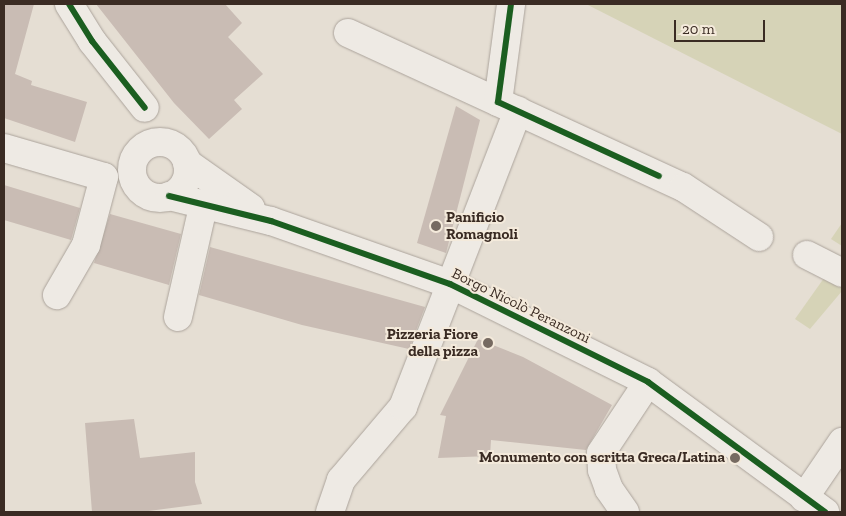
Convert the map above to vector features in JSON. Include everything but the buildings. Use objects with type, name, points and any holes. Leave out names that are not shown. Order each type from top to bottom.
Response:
[{"type":"street","name":"Borgo Nicolò Peranzoni","points":[[70,4],[92,41],[180,154],[271,221]]},
{"type":"street","points":[[330,512],[342,480],[402,407],[450,284],[508,107],[511,4]]},
{"type":"street","points":[[348,33],[683,187],[759,237]]},
{"type":"street","name":"Borgo Nicolò Peranzoni","points":[[145,108],[151,132],[141,152],[133,176],[141,190],[153,197],[169,196],[204,203],[271,221],[450,284],[648,382],[814,505]]},
{"type":"street","points":[[104,177],[124,168],[141,152],[162,142],[180,154],[185,181],[169,196]]},
{"type":"street","points":[[4,148],[104,177],[141,190]]},
{"type":"street","points":[[57,295],[86,245],[104,177]]},
{"type":"street","points":[[178,318],[204,203]]},
{"type":"street","points":[[807,255],[842,273]]},
{"type":"street","points":[[624,512],[609,489],[602,470],[601,454],[648,382]]},
{"type":"street","points":[[814,505],[842,442]]},
{"type":"shaded area","points":[[586,4],[842,4],[842,134]]},
{"type":"shaded area","points":[[842,223],[842,246],[831,239]]},
{"type":"shaded area","points":[[829,271],[842,278],[842,291],[810,329],[795,319]]},
{"type":"cycle path","points":[[69,4],[92,41],[145,108]]},
{"type":"cycle path","points":[[511,4],[498,102],[659,176]]},
{"type":"cycle path","points":[[169,196],[271,221],[450,284],[648,382],[825,512]]},
{"type":"place","name":"Panificio Romagnoli","points":[[436,226]]},
{"type":"place","name":"Pizzeria Fiore della pizza","points":[[488,343]]},
{"type":"place","name":"Monumento con scritta Greca/Latina","points":[[735,458]]}]
